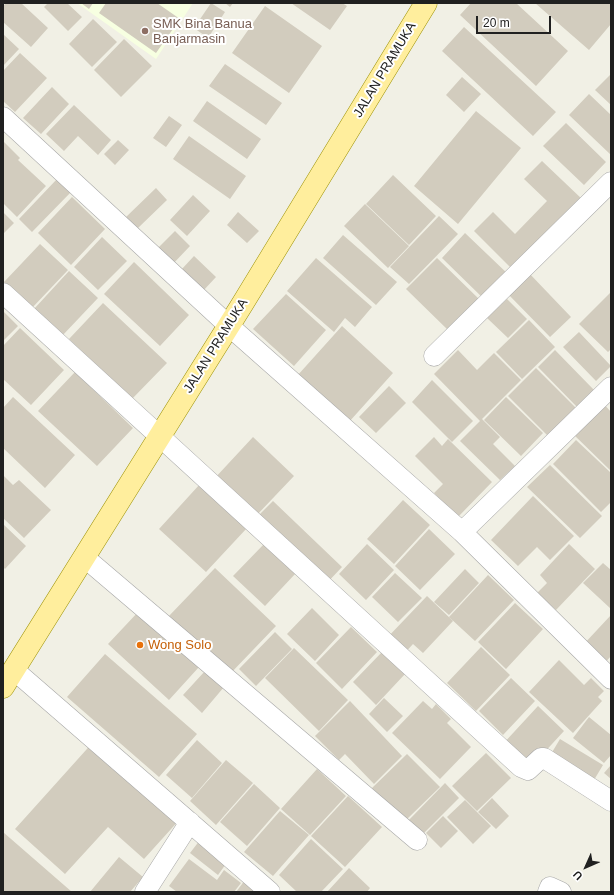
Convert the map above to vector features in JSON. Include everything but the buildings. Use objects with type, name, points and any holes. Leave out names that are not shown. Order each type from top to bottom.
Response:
[{"type":"main road","name":"JALAN PRAMUKA","points":[[8,679],[160,436],[426,3]]},
{"type":"street","points":[[3,117],[228,325],[462,532],[611,679]]},
{"type":"street","points":[[434,356],[611,182]]},
{"type":"street","points":[[3,294],[521,766],[528,770],[541,758],[544,758],[611,801]]},
{"type":"street","points":[[462,532],[611,387]]},
{"type":"street","points":[[84,556],[417,840]]},
{"type":"street","points":[[8,679],[190,822],[270,892]]},
{"type":"street","points":[[145,892],[190,822]]},
{"type":"street","points":[[548,892],[550,888],[561,892]]},
{"type":"shaded area","name":"SMK Bina Banua Banjarmasin","points":[[77,3],[193,3],[156,59]]},
{"type":"place","name":"SMK Bina Banua Banjarmasin","points":[[145,31]]},
{"type":"place","name":"Wong Solo","points":[[140,645]]}]
